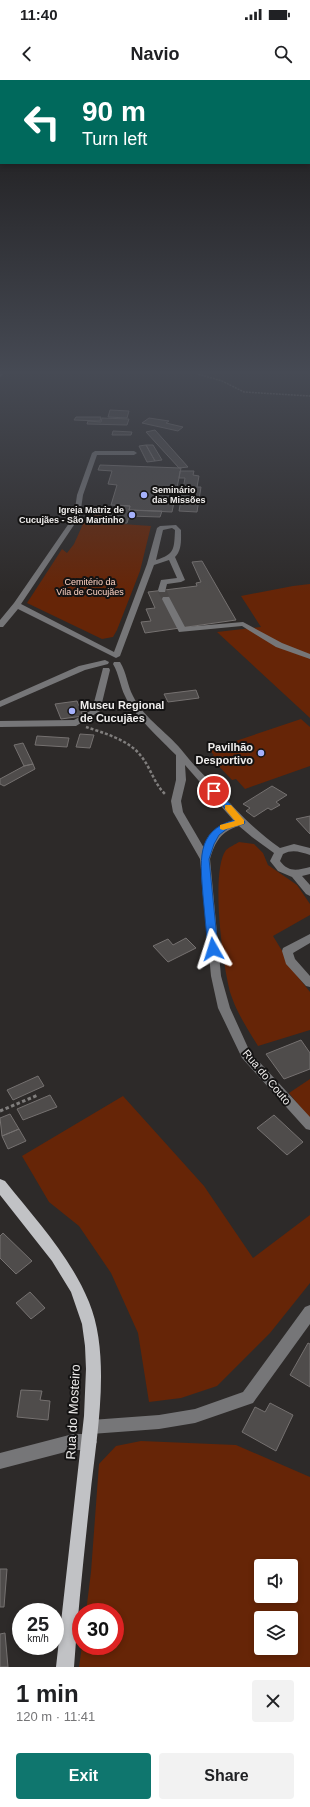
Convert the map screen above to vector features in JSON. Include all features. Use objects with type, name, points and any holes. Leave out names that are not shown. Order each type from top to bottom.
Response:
[{"type":"main road","name":"Rua do Mosteiro","points":[[0,1185],[68,1272],[83,1304],[93,1343],[90,1434],[66,1667]]},
{"type":"street","points":[[0,625],[17,605],[77,516],[80,495],[95,453],[134,453]]},
{"type":"street","points":[[0,704],[82,668],[105,666],[116,660],[151,564],[160,528],[174,526],[178,530],[177,552],[172,558],[151,564]]},
{"type":"street","points":[[162,590],[164,582],[181,580],[172,558]]},
{"type":"street","points":[[166,599],[182,630],[243,624],[279,645],[310,657]]},
{"type":"street","points":[[17,605],[116,660],[129,698],[143,715],[180,753],[241,822],[255,836],[278,852]]},
{"type":"street","points":[[0,724],[76,723],[96,711],[105,666]]},
{"type":"street","name":"Rua do Couto","points":[[180,753],[181,780],[176,801],[178,812],[205,859]]},
{"type":"street","name":"Rua do Couto","points":[[241,822],[225,826],[216,833],[209,844],[205,859],[216,976],[224,1008],[246,1055],[310,1125]]},
{"type":"street","points":[[310,852],[296,847],[289,847],[278,852],[275,861],[277,866],[288,873],[295,874],[310,870]]},
{"type":"street","points":[[295,874],[310,892]]},
{"type":"street","points":[[310,938],[287,951],[290,961],[310,983]]},
{"type":"street","points":[[0,1461],[73,1442],[90,1434],[195,1416],[248,1398],[310,1312]]},
{"type":"path","points":[[91,729],[133,749],[140,755],[154,781],[169,797]]},
{"type":"path","points":[[0,1111],[38,1095]]},
{"type":"green space","name":"Cemitério da Vila de Cucujães","points":[[87,515],[108,516],[107,523],[151,526],[140,571],[117,630],[113,637],[102,639],[27,603],[62,549],[67,553],[74,544]]},
{"type":"green space","points":[[310,584],[310,718],[217,632],[261,627],[241,596]]},
{"type":"green space","name":"Pavilhão Desportivo","points":[[301,719],[310,727],[310,766],[245,789],[236,779],[232,780],[210,757],[214,755],[209,750]]},
{"type":"green space","points":[[239,842],[254,844],[263,853],[268,865],[297,885],[310,904],[310,915],[273,936],[298,977],[310,992],[310,1030],[258,1046],[233,1002],[228,982],[222,943],[218,898],[221,861],[226,850]]},
{"type":"green space","points":[[310,1079],[310,1119],[289,1093]]},
{"type":"green space","points":[[123,1096],[204,1186],[253,1258],[310,1215],[310,1283],[270,1333],[217,1386],[181,1398],[149,1402],[138,1333],[111,1273],[79,1226],[49,1202],[22,1156]]},
{"type":"green space","points":[[141,1441],[236,1445],[310,1477],[310,1667],[79,1667],[81,1655],[124,1655],[124,1603],[87,1603],[91,1572],[99,1464],[116,1446]]},
{"type":"building","points":[[157,444],[168,444],[188,467],[179,468]]},
{"type":"building","points":[[146,445],[153,445],[162,460],[155,461]]},
{"type":"building","points":[[146,445],[155,461],[147,462],[139,446]]},
{"type":"building","name":"Seminário das Missões","points":[[100,465],[181,468],[172,512],[129,510],[130,506],[111,505],[117,485],[108,484],[112,471],[98,470]]},
{"type":"building","points":[[180,471],[194,471],[193,475],[199,476],[197,487],[201,487],[197,512],[179,511],[185,478],[179,478]]},
{"type":"building","name":"Igreja Matriz de Cucujães - São Martinho","points":[[116,505],[130,506],[129,510],[162,511],[160,517],[129,516],[127,523],[110,522],[112,515],[92,514],[94,508],[115,509]]},
{"type":"building","points":[[202,561],[236,620],[145,633],[141,622],[151,621],[146,609],[155,608],[148,592],[197,586],[196,583],[201,582],[192,562]]},
{"type":"building","points":[[196,690],[199,698],[168,702],[164,694]]},
{"type":"building","points":[[77,701],[79,706],[85,705],[87,711],[81,712],[83,716],[61,719],[55,704]]},
{"type":"building","points":[[80,734],[94,735],[90,748],[76,747]]},
{"type":"building","points":[[37,736],[69,738],[67,747],[35,745]]},
{"type":"building","points":[[23,743],[33,764],[24,766],[14,745]]},
{"type":"building","points":[[33,764],[35,769],[4,786],[0,784],[0,779],[24,766]]},
{"type":"building","points":[[272,786],[287,795],[276,802],[280,805],[271,810],[268,808],[254,817],[246,811],[250,808],[243,804]]},
{"type":"building","points":[[310,816],[310,834],[296,819]]},
{"type":"building","points":[[186,938],[196,948],[168,962],[153,946],[168,939],[173,945]]},
{"type":"building","points":[[301,1040],[310,1053],[310,1069],[284,1079],[266,1054]]},
{"type":"building","points":[[38,1076],[44,1086],[13,1100],[7,1090]]},
{"type":"building","points":[[50,1095],[57,1107],[23,1120],[17,1109]]},
{"type":"building","points":[[10,1114],[19,1129],[2,1136],[0,1118]]},
{"type":"building","points":[[274,1115],[303,1142],[287,1155],[257,1128]]},
{"type":"building","points":[[19,1129],[26,1141],[8,1149],[2,1136]]},
{"type":"building","points":[[3,1233],[32,1261],[16,1274],[0,1258],[0,1236]]},
{"type":"building","points":[[30,1292],[45,1308],[31,1319],[16,1303]]},
{"type":"building","points":[[308,1343],[310,1344],[310,1387],[290,1375]]},
{"type":"building","points":[[21,1390],[42,1391],[40,1400],[50,1401],[48,1420],[17,1417]]},
{"type":"building","points":[[270,1403],[293,1415],[276,1451],[242,1432],[255,1407],[265,1412]]},
{"type":"building","points":[[0,1569],[7,1569],[4,1607],[0,1607]]},
{"type":"building","points":[[5,1633],[8,1667],[0,1667],[0,1634]]},
{"type":"tunnel","points":[[162,590],[166,599]]},
{"type":"slow traffic","points":[[223,827],[241,822],[228,807]]},
{"type":"place","name":"Seminário das Missões","points":[[144,495]]},
{"type":"place","name":"Igreja Matriz de Cucujães - São Martinho","points":[[132,515]]},
{"type":"place","name":"Museu Regional de Cucujães","points":[[72,711]]},
{"type":"place","name":"Pavilhão Desportivo","points":[[261,753]]},
{"type":"route","points":[[213,949],[208,908],[205,859],[209,844],[216,833],[225,826],[241,822],[214,791]]}]
